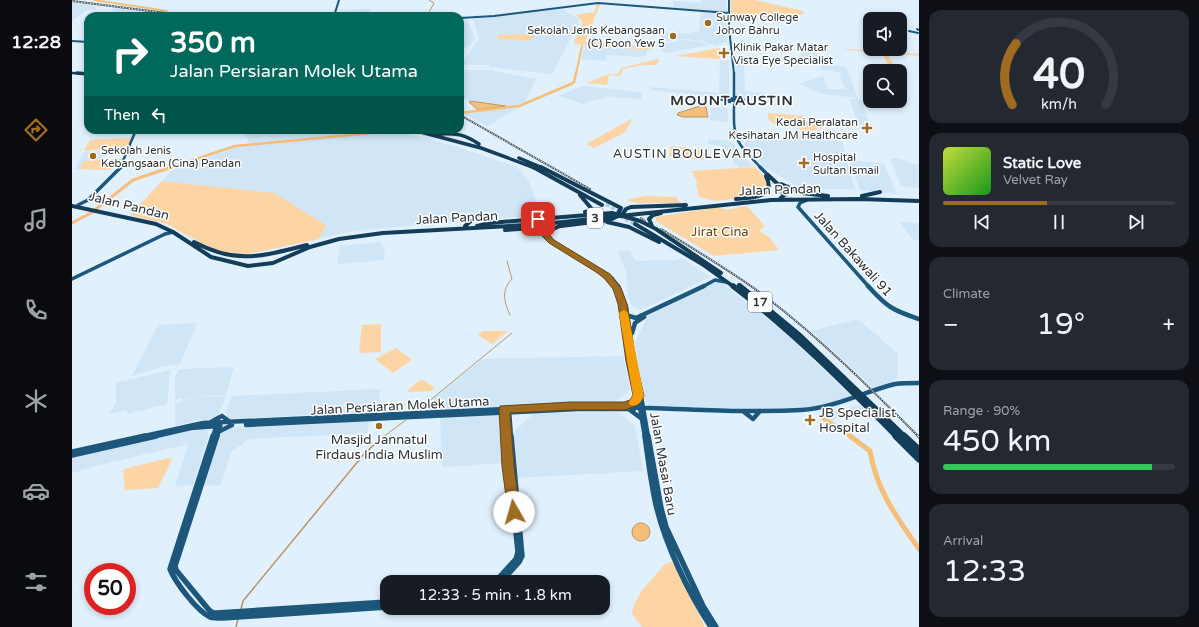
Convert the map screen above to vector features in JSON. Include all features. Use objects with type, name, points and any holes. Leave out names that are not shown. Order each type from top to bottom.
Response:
[{"type":"highway","points":[[72,74],[84,74]]},
{"type":"highway","points":[[428,134],[489,150],[521,162],[604,204],[547,171],[519,158]]},
{"type":"highway","points":[[437,134],[481,145],[543,167],[616,203],[637,206],[693,205]]},
{"type":"highway","points":[[545,173],[591,203],[595,207],[594,210],[587,214]]},
{"type":"highway","points":[[730,202],[768,202],[782,198],[785,193],[767,175]]},
{"type":"highway","points":[[767,175],[796,192],[841,197]]},
{"type":"highway","points":[[730,202],[756,197],[766,193],[770,189],[767,175]]},
{"type":"highway","points":[[589,190],[620,207],[620,221],[629,227],[704,266]]},
{"type":"highway","points":[[858,198],[880,192]]},
{"type":"highway","points":[[574,214],[591,209],[590,205],[580,195]]},
{"type":"highway","name":"3","points":[[841,197],[919,201]]},
{"type":"highway","name":"Jalan Pandan","points":[[661,211],[693,205],[730,202],[786,198],[841,197]]},
{"type":"highway","name":"3","points":[[858,198],[866,197],[919,201]]},
{"type":"highway","name":"Jalan Pandan","points":[[100,211],[152,221],[168,226],[204,248],[216,253],[234,257],[262,256],[362,233],[386,230],[530,224],[661,211],[730,202],[858,198]]},
{"type":"highway","points":[[875,199],[910,202],[919,201]]},
{"type":"highway","points":[[591,203],[640,221],[721,273]]},
{"type":"highway","name":"Jalan Pandan","points":[[72,205],[78,205],[147,222],[165,228],[214,258],[239,265],[264,265],[273,263],[321,244],[366,234],[483,228]]},
{"type":"highway","name":"Jalan Pandan","points":[[72,205],[90,208]]},
{"type":"highway","points":[[483,228],[497,230],[543,228],[612,219],[628,208],[637,206]]},
{"type":"highway","points":[[530,224],[607,212],[636,216],[661,211]]},
{"type":"highway","points":[[656,230],[650,224],[649,219],[661,211]]},
{"type":"highway","points":[[464,226],[472,220]]},
{"type":"highway","points":[[483,228],[597,221],[613,222],[629,227]]},
{"type":"highway","name":"17","points":[[854,390],[794,335],[740,290],[637,224],[721,273],[751,295],[798,334],[854,390],[866,402],[919,459]]},
{"type":"highway","points":[[523,229],[535,230],[547,234],[551,230],[562,225]]},
{"type":"highway","points":[[287,250],[277,254],[275,257],[280,259],[288,256]]},
{"type":"highway","points":[[262,256],[268,256],[272,259],[264,265]]},
{"type":"highway","name":"17","points":[[866,402],[919,450]]},
{"type":"main road","points":[[337,12],[340,0]]},
{"type":"main road","points":[[728,0],[729,28],[733,50],[732,70],[734,134],[739,144],[767,175]]},
{"type":"main road","points":[[464,18],[493,16],[586,3],[646,6],[728,13]]},
{"type":"main road","points":[[586,3],[592,4]]},
{"type":"main road","points":[[465,18],[471,19],[568,6],[599,4],[696,10],[700,12],[722,12]]},
{"type":"main road","points":[[630,5],[646,6]]},
{"type":"main road","points":[[558,8],[565,9],[568,6]]},
{"type":"main road","points":[[728,13],[733,50]]},
{"type":"main road","points":[[465,18],[475,18]]},
{"type":"main road","points":[[729,28],[736,31]]},
{"type":"main road","points":[[909,31],[918,31]]},
{"type":"main road","points":[[72,41],[84,42]]},
{"type":"main road","points":[[733,100],[727,100],[721,99],[728,98],[733,100],[737,102],[745,100],[733,100]]},
{"type":"main road","points":[[733,100],[733,137],[738,145],[767,175]]},
{"type":"main road","points":[[78,205],[88,200],[123,167],[135,134]]},
{"type":"main road","points":[[739,144],[739,140],[742,138]]},
{"type":"main road","points":[[792,199],[800,203]]},
{"type":"main road","points":[[88,200],[85,204],[90,208]]},
{"type":"main road","points":[[793,208],[798,207],[800,203],[805,200],[812,200]]},
{"type":"main road","name":"Jalan Bakawali 91","points":[[798,207],[885,304],[895,311],[919,318]]},
{"type":"main road","name":"Jalan Masai Baru","points":[[542,217],[540,220],[543,228]]},
{"type":"main road","name":"Jalan Masai Baru","points":[[534,218],[538,219],[547,234],[559,247],[607,276],[619,292],[631,338],[640,398]]},
{"type":"main road","points":[[72,278],[139,245],[163,232],[165,228]]},
{"type":"main road","points":[[139,245],[173,232]]},
{"type":"main road","name":"Jalan Masai Baru","points":[[547,234],[562,246],[609,275],[620,288],[626,304],[626,315],[640,398],[666,527],[703,607],[716,627]]},
{"type":"main road","points":[[631,338],[632,327],[649,313],[713,281],[725,281],[740,290]]},
{"type":"main road","points":[[626,304],[629,311],[635,316],[656,309]]},
{"type":"main road","points":[[626,315],[636,318],[649,313]]},
{"type":"main road","points":[[742,411],[816,409],[890,386],[919,383]]},
{"type":"main road","points":[[890,386],[900,388]]},
{"type":"main road","points":[[640,398],[652,409],[644,419],[626,408],[640,398]]},
{"type":"main road","name":"Jalan Persiaran Molek Utama","points":[[206,425],[506,410],[642,408],[742,411]]},
{"type":"main road","points":[[501,575],[518,555],[508,466],[506,410]]},
{"type":"main road","points":[[506,410],[522,556],[519,562],[507,575]]},
{"type":"main road","points":[[742,411],[753,419],[760,411]]},
{"type":"main road","points":[[72,455],[206,425],[221,417],[232,424]]},
{"type":"main road","name":"Jalan Masai Baru","points":[[644,419],[658,514],[675,558],[711,627]]},
{"type":"main road","points":[[219,424],[214,436],[175,568],[212,612],[244,614],[380,607]]},
{"type":"main road","points":[[214,436],[232,424]]},
{"type":"main road","points":[[72,452],[191,425],[206,425],[214,436]]},
{"type":"main road","points":[[675,558],[680,560],[683,565]]},
{"type":"main road","points":[[244,614],[380,603]]},
{"type":"shaded area","points":[[701,0],[726,0],[726,11],[674,8],[673,1],[701,3]]},
{"type":"shaded area","points":[[72,3],[97,6],[94,8],[99,8],[95,10],[87,10],[72,21]]},
{"type":"shaded area","points":[[115,8],[142,12],[110,12]]},
{"type":"shaded area","points":[[371,9],[370,12],[340,11]]},
{"type":"shaded area","points":[[558,9],[564,10],[578,19],[579,23],[552,74],[489,67],[490,65],[464,64],[464,60],[479,39],[473,19]],"holes":[[[528,34],[530,41],[499,39],[498,35]]]},
{"type":"shaded area","points":[[701,12],[725,14],[727,42],[718,44],[718,47],[703,41],[683,39],[660,42],[662,32],[688,34],[699,31]]},
{"type":"shaded area","points":[[464,20],[468,20],[475,39],[469,47],[464,48]]},
{"type":"shaded area","points":[[682,40],[702,42],[709,45],[665,53],[660,50],[662,44]]},
{"type":"shaded area","points":[[585,45],[647,49],[647,55],[640,57],[607,55],[606,61],[581,59]]},
{"type":"shaded area","points":[[811,48],[814,49],[817,54],[823,55],[825,61],[818,62],[798,57]]},
{"type":"shaded area","points":[[720,59],[729,60],[729,95],[718,97],[651,90],[652,87],[719,93]]},
{"type":"shaded area","points":[[735,61],[743,61],[748,63],[744,63],[745,91],[761,93],[761,101],[742,99],[736,96]]},
{"type":"shaded area","points":[[820,64],[846,67],[858,98],[823,94],[799,84],[823,76],[827,89],[846,89],[839,77],[841,77],[840,72],[821,70]]},
{"type":"shaded area","points":[[464,70],[489,70],[536,79],[525,101],[515,106],[467,100],[464,98]]},
{"type":"shaded area","points":[[582,86],[639,92],[642,93],[641,99],[606,96],[605,98],[583,104],[559,96]]},
{"type":"shaded area","points":[[855,98],[861,100],[872,131],[860,131],[850,100]]},
{"type":"shaded area","points":[[470,101],[506,106],[478,110],[469,102]]},
{"type":"shaded area","points":[[700,106],[706,107],[708,117],[683,117],[677,115],[678,113]]},
{"type":"shaded area","points":[[520,107],[487,126],[464,114]]},
{"type":"shaded area","points":[[711,108],[728,108],[728,122],[710,120]]},
{"type":"shaded area","name":"Hospital Sultan Ismail","points":[[830,130],[839,131],[855,189],[812,189],[798,187],[763,166],[745,147],[744,143],[747,140],[799,137]]},
{"type":"shaded area","points":[[244,134],[407,134],[455,146],[517,167],[529,182],[541,215],[371,229],[347,232],[319,239],[326,226],[274,193],[162,181],[172,170],[236,147],[249,145]]},
{"type":"shaded area","points":[[708,139],[730,141],[753,166],[739,168],[733,162],[735,159],[722,146],[708,144]]},
{"type":"shaded area","name":"Sekolah Jenis Kebangsaan (Cina) Pandan","points":[[108,150],[102,160],[84,161],[80,169],[75,169],[84,152]]},
{"type":"shaded area","points":[[890,158],[900,159],[919,165],[919,188],[901,186]]},
{"type":"shaded area","points":[[849,160],[884,164],[897,194],[860,190]]},
{"type":"shaded area","points":[[899,222],[919,223],[919,240],[912,239]]},
{"type":"shaded area","points":[[381,242],[385,253],[384,260],[337,263],[340,246]]},
{"type":"shaded area","points":[[630,250],[635,261],[675,260],[682,258],[710,277],[643,309],[638,309],[631,304],[628,296],[626,272],[618,251]]},
{"type":"shaded area","points":[[716,281],[719,281],[782,330],[851,396],[817,407],[807,408],[741,409],[650,406],[645,402],[635,343],[647,317]]},
{"type":"shaded area","points":[[858,319],[898,354],[897,378],[893,381],[874,388],[811,331]]},
{"type":"shaded area","points":[[197,323],[180,364],[161,367],[132,376],[158,325]]},
{"type":"shaded area","points":[[623,356],[630,390],[616,402],[419,410],[483,359]]},
{"type":"shaded area","points":[[234,367],[226,395],[203,396],[182,401],[182,398],[175,400],[175,378],[178,371],[182,369]]},
{"type":"shaded area","points":[[170,370],[167,404],[127,414],[127,410],[109,414],[116,403],[116,383]]},
{"type":"shaded area","points":[[380,389],[378,411],[229,419],[225,413],[232,396]]},
{"type":"shaded area","points":[[226,396],[218,416],[212,420],[200,420],[175,426],[175,403],[202,397]]},
{"type":"shaded area","points":[[859,405],[864,410],[831,421],[823,415]]},
{"type":"shaded area","points":[[618,412],[635,426],[643,471],[517,478],[513,433],[534,413]]},
{"type":"shaded area","points":[[497,414],[502,418],[505,463],[442,467],[440,417]]},
{"type":"shaded area","points":[[369,420],[368,433],[249,439],[231,452],[221,485],[204,486],[221,433],[228,427]]},
{"type":"shaded area","points":[[200,429],[206,430],[209,435],[193,485],[175,486],[188,444],[72,473],[72,457]]},
{"type":"shaded area","points":[[641,523],[647,526],[650,532],[647,538],[641,541],[635,538],[632,532],[635,526]]},
{"type":"green space","points":[[731,0],[755,0],[803,11],[804,14],[775,18],[731,14]]},
{"type":"green space","points":[[597,4],[600,4],[585,42],[645,47],[654,44],[654,48],[646,50],[575,44],[574,42],[583,22],[576,15],[594,12]]},
{"type":"green space","points":[[529,34],[534,36],[530,41],[499,39],[497,35]]},
{"type":"green space","points":[[720,48],[720,59],[675,56]]},
{"type":"green space","points":[[846,50],[863,50],[863,51]]},
{"type":"green space","points":[[907,53],[919,54],[919,56],[907,55]]},
{"type":"green space","points":[[884,56],[889,56],[893,64],[888,64]]},
{"type":"green space","points":[[658,59],[659,61],[657,65],[642,65],[623,69],[620,76],[609,75],[607,85],[587,83],[609,74],[618,74],[621,68]]},
{"type":"green space","points":[[768,113],[803,116],[806,121],[822,123],[822,128],[805,131],[787,123],[776,125],[768,119]]},
{"type":"green space","points":[[633,118],[625,132],[594,148],[586,144]]},
{"type":"green space","points":[[131,138],[129,147],[84,151],[90,140]]},
{"type":"green space","points":[[671,146],[704,150],[703,160],[669,156]]},
{"type":"green space","points":[[124,159],[121,166],[107,170],[80,169],[84,161]]},
{"type":"green space","points":[[755,167],[766,178],[768,188],[753,196],[715,201],[699,197],[696,183],[698,182],[691,171]]},
{"type":"green space","points":[[162,181],[274,193],[326,225],[319,239],[248,254],[220,252],[167,224],[130,215]]},
{"type":"green space","points":[[645,196],[676,197],[680,203],[637,203],[626,200]]},
{"type":"green space","name":"Jirat Cina","points":[[747,206],[765,226],[759,231],[768,236],[779,250],[714,256],[656,221],[656,217],[719,207],[729,209]]},
{"type":"green space","points":[[381,324],[381,352],[359,353],[362,325]]},
{"type":"green space","points":[[483,331],[508,331],[492,344],[478,335]]},
{"type":"green space","points":[[396,348],[412,360],[393,373],[375,359]]},
{"type":"green space","points":[[421,379],[435,388],[431,391],[406,392]]},
{"type":"green space","points":[[169,458],[172,459],[158,488],[125,490],[124,469]]},
{"type":"green space","points":[[671,562],[674,563],[705,627],[642,627],[632,614],[636,600],[640,594],[665,564]]},
{"type":"waterway","points":[[94,0],[167,11]]},
{"type":"waterway","points":[[429,0],[434,3],[429,12]]},
{"type":"waterway","points":[[576,74],[582,46]]},
{"type":"waterway","points":[[464,113],[519,106],[571,84],[574,82],[576,73]]},
{"type":"waterway","points":[[72,223],[91,213],[133,180],[235,146],[362,134]]},
{"type":"waterway","points":[[507,261],[512,279],[506,287],[505,301],[510,315]]},
{"type":"waterway","points":[[417,411],[512,333]]},
{"type":"waterway","points":[[820,416],[852,437]]},
{"type":"waterway","points":[[383,437],[406,420]]},
{"type":"waterway","points":[[241,609],[243,601],[364,454],[384,436]]},
{"type":"waterway","points":[[850,436],[870,451],[882,491],[895,514],[919,549]]},
{"type":"waterway","points":[[236,627],[238,619]]},
{"type":"tunnel","points":[[780,191],[787,198],[794,200]]},
{"type":"tunnel","points":[[606,204],[622,213]]},
{"type":"tunnel","points":[[620,216],[635,224]]},
{"type":"railway","points":[[72,1],[158,12]]},
{"type":"railway","points":[[464,117],[590,189]]},
{"type":"railway","points":[[641,218],[645,221]]},
{"type":"railway","points":[[661,229],[741,279],[786,313],[845,364],[919,437]]},
{"type":"slow traffic","points":[[624,313],[631,361],[639,396],[634,402]]},
{"type":"place","name":"Sunway College Johor Bahru","points":[[708,23]]},
{"type":"place","name":"Sekolah Jenis Kebangsaan (C) Foon Yew 5","points":[[673,36]]},
{"type":"place","name":"Klinik Pakar Matar Vista Eye Specialist","points":[[724,53]]},
{"type":"place","name":"Kedai Peralatan Kesihatan JM Healthcare","points":[[867,128]]},
{"type":"place","name":"Sekolah Jenis Kebangsaan (Cina) Pandan","points":[[93,156]]},
{"type":"place","name":"Hospital Sultan Ismail","points":[[804,163]]},
{"type":"place","name":"JB Specialist Hospital","points":[[810,420]]},
{"type":"place","name":"Masjid Jannatul Firdaus India Muslim","points":[[379,426]]},
{"type":"district","name":"MOUNT AUSTIN","points":[[732,100]]},
{"type":"district","name":"AUSTIN BOULEVARD","points":[[688,154]]},
{"type":"route","points":[[514,512],[508,466],[504,409],[571,406],[625,406],[630,405],[639,396],[631,361],[623,304],[617,288],[607,276],[599,270],[559,247],[545,235],[538,219]]}]
